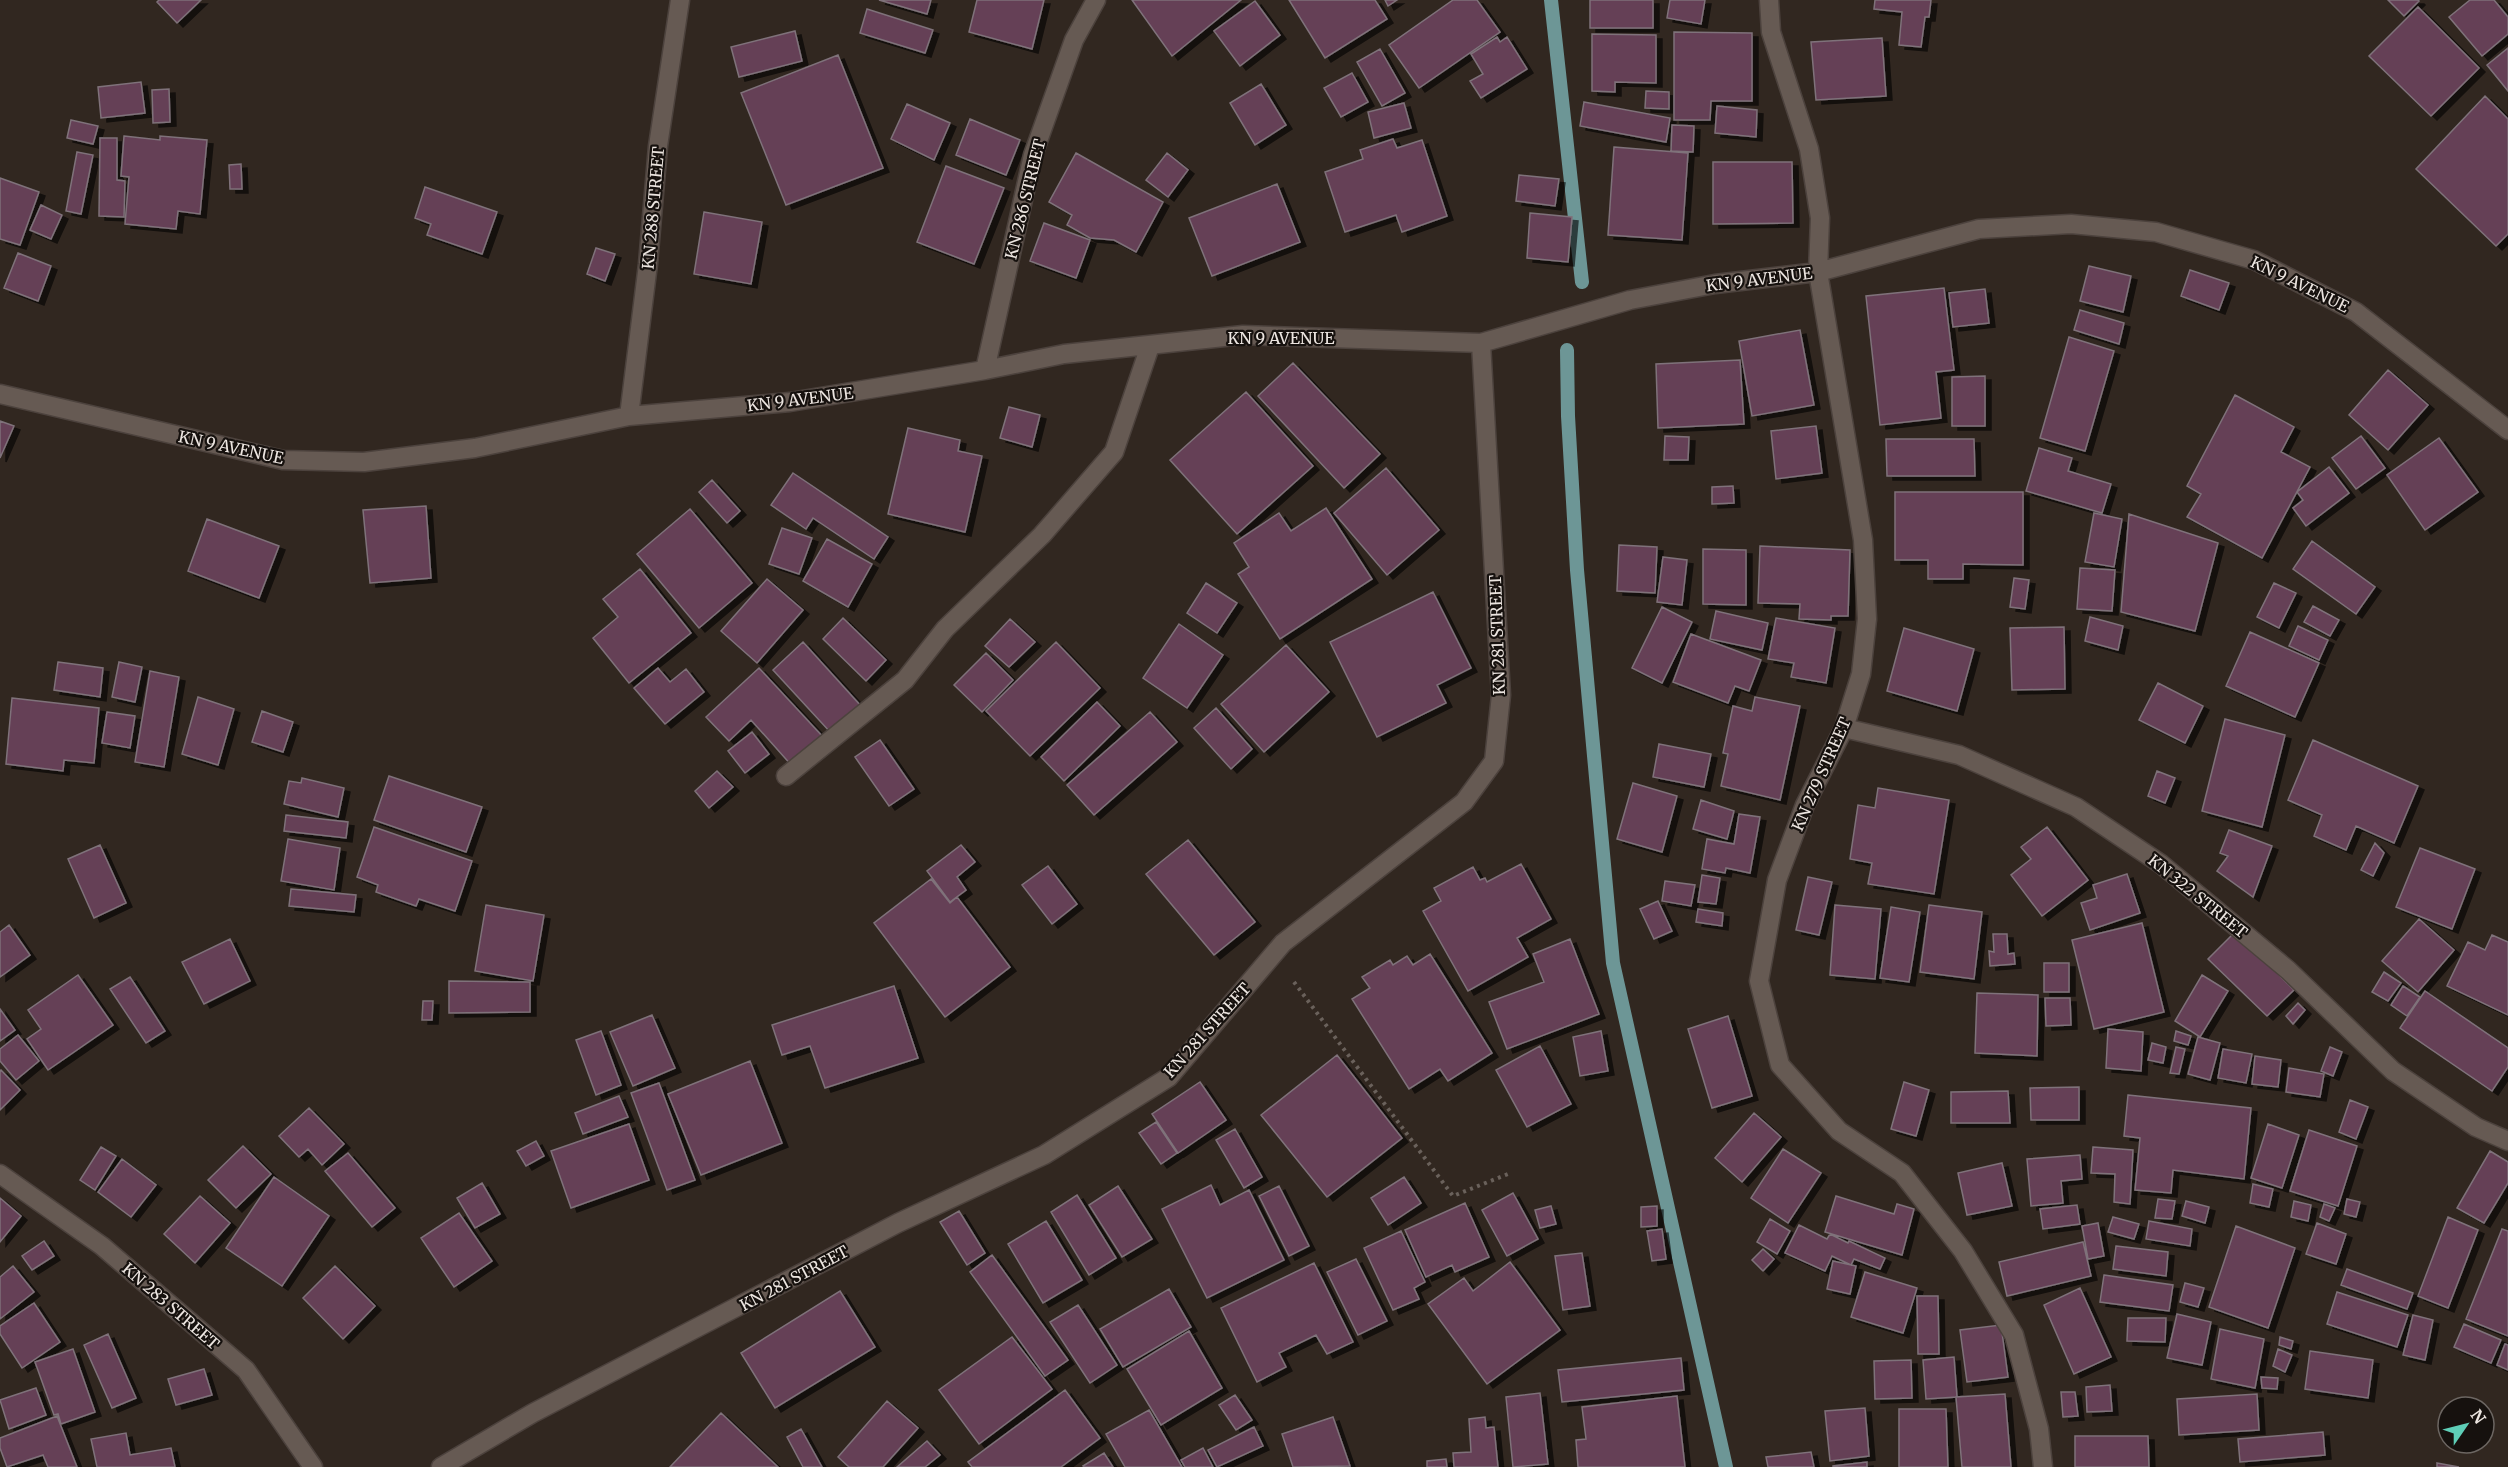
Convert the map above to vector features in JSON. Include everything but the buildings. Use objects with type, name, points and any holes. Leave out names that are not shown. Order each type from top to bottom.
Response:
[{"type":"street","name":"KN 288 STREET","points":[[629,416],[648,264],[658,146],[680,0]]},
{"type":"street","name":"KN 286 STREET","points":[[985,370],[1033,154],[1074,40],[1096,0]]},
{"type":"street","name":"KN 279 STREET","points":[[1769,0],[1771,32],[1809,149],[1820,218],[1818,272],[1863,540],[1866,630],[1861,674],[1844,728],[1805,804],[1777,880],[1759,981],[1780,1065],[1839,1131],[1902,1173],[1963,1251],[2014,1335],[2039,1429],[2043,1467]]},
{"type":"street","name":"KN 9 AVENUE","points":[[0,394],[283,460],[364,462],[464,450],[629,416],[790,402],[985,370],[1064,354],[1243,335],[1481,343],[1630,300],[1715,284],[1818,272],[1979,229],[2071,224],[2156,232],[2254,260],[2356,312],[2508,430]]},
{"type":"street","name":"KN 281 STREET","points":[[441,1467],[533,1413],[888,1228],[1044,1155],[1170,1077],[1283,943],[1464,801],[1494,761],[1501,695],[1481,343]]},
{"type":"street","points":[[786,776],[905,680],[945,629],[1042,535],[1114,452],[1150,346]]},
{"type":"street","name":"KN 322 STREET","points":[[1844,728],[1959,755],[2076,807],[2161,864],[2288,970],[2393,1071],[2476,1127],[2508,1141]]},
{"type":"street","name":"KN 283 STREET","points":[[0,1174],[102,1246],[246,1370],[313,1467]]},
{"type":"path","points":[[1274,955],[1453,1196],[1508,1174]]},
{"type":"waterway","points":[[1551,0],[1582,282]]},
{"type":"waterway","points":[[1567,350],[1568,416],[1577,570],[1613,963],[1726,1467]]}]
